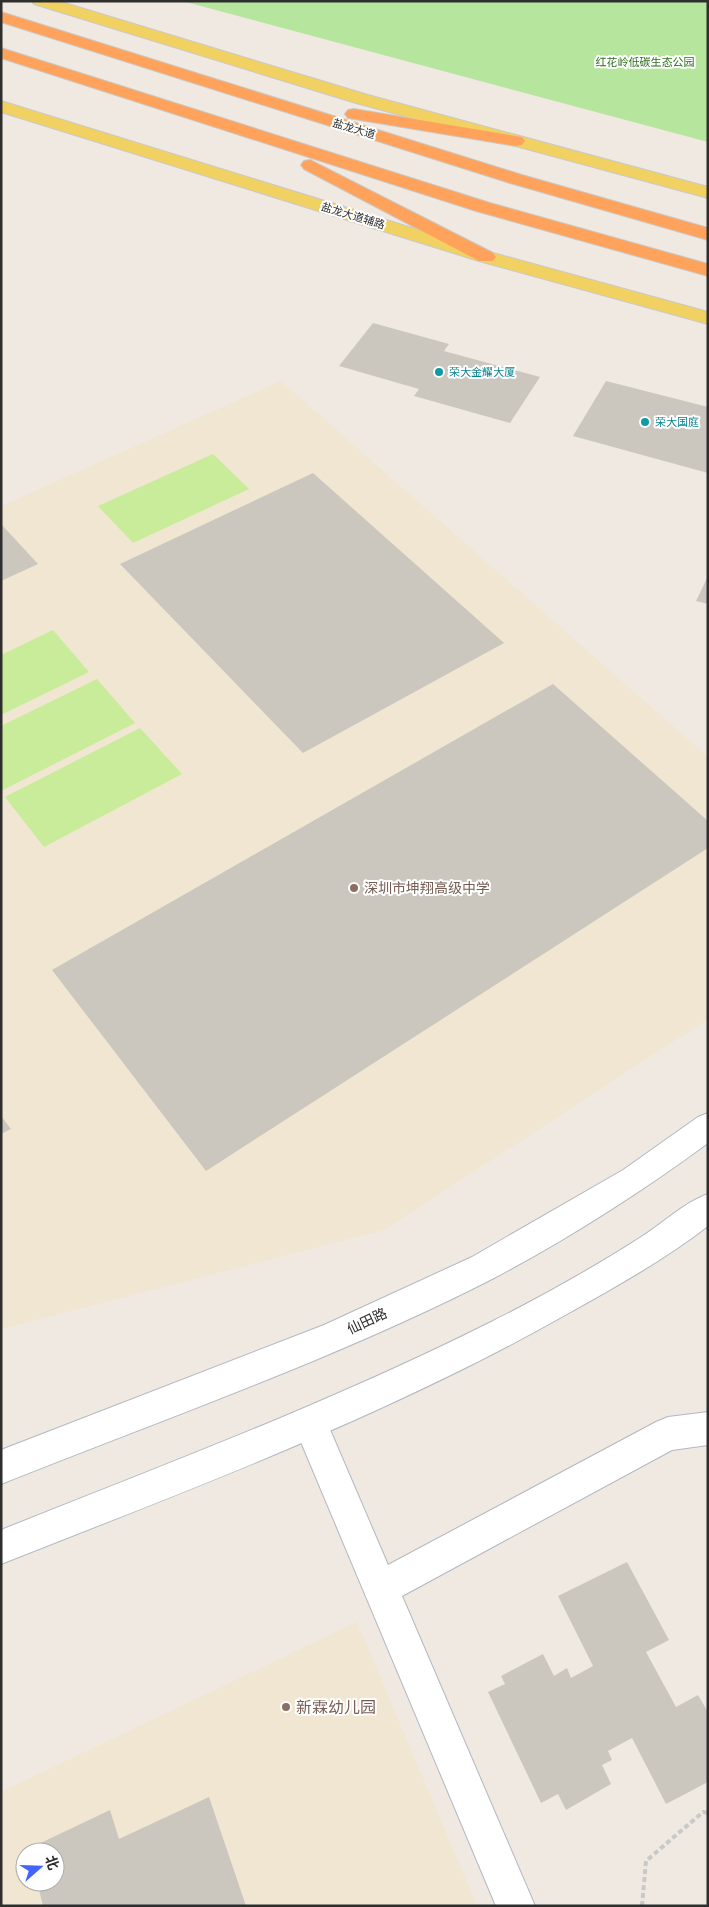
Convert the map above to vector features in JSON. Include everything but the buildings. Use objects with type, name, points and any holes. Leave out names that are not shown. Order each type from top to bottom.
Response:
[{"type":"highway","name":"盐龙大道","points":[[1,17],[516,180],[708,234]]},
{"type":"highway","points":[[1,53],[484,206],[708,270]]},
{"type":"highway","points":[[257,99],[516,140]]},
{"type":"highway","points":[[244,130],[486,257]]},
{"type":"main road","points":[[40,1],[362,99],[708,193]]},
{"type":"main road","name":"盐龙大道辅路","points":[[1,106],[486,257],[708,318]]},
{"type":"street","name":"仙田路","points":[[1,1467],[334,1336],[483,1266],[634,1180],[708,1126]]},
{"type":"street","points":[[1,1547],[368,1399],[524,1323],[676,1233],[708,1208]]},
{"type":"street","points":[[310,1422],[516,1906]]},
{"type":"street","points":[[381,1588],[668,1434],[708,1428]]},
{"type":"path","points":[[642,1906],[646,1860],[704,1812],[708,1813]]},
{"type":"shaded area","name":"深圳市坤翔高级中学","points":[[281,381],[708,757],[708,1019],[384,1230],[1,1329],[1,506]]},
{"type":"shaded area","name":"新霖幼儿园","points":[[357,1622],[477,1906],[1,1906],[1,1792]]},
{"type":"green space","name":"红花岭低碳生态公园","points":[[182,1],[708,1],[708,142]]},
{"type":"green space","points":[[213,454],[249,489],[133,543],[98,506]]},
{"type":"green space","points":[[53,630],[89,672],[1,715],[1,655]]},
{"type":"green space","points":[[97,679],[135,723],[1,791],[1,726]]},
{"type":"green space","points":[[140,728],[182,774],[44,847],[5,797]]},
{"type":"place","name":"荣大金耀大厦","points":[[439,372]]},
{"type":"place","name":"荣大国庭","points":[[645,422]]},
{"type":"place","name":"深圳市坤翔高级中学","points":[[354,888]]},
{"type":"place","name":"新霖幼儿园","points":[[286,1707]]}]
